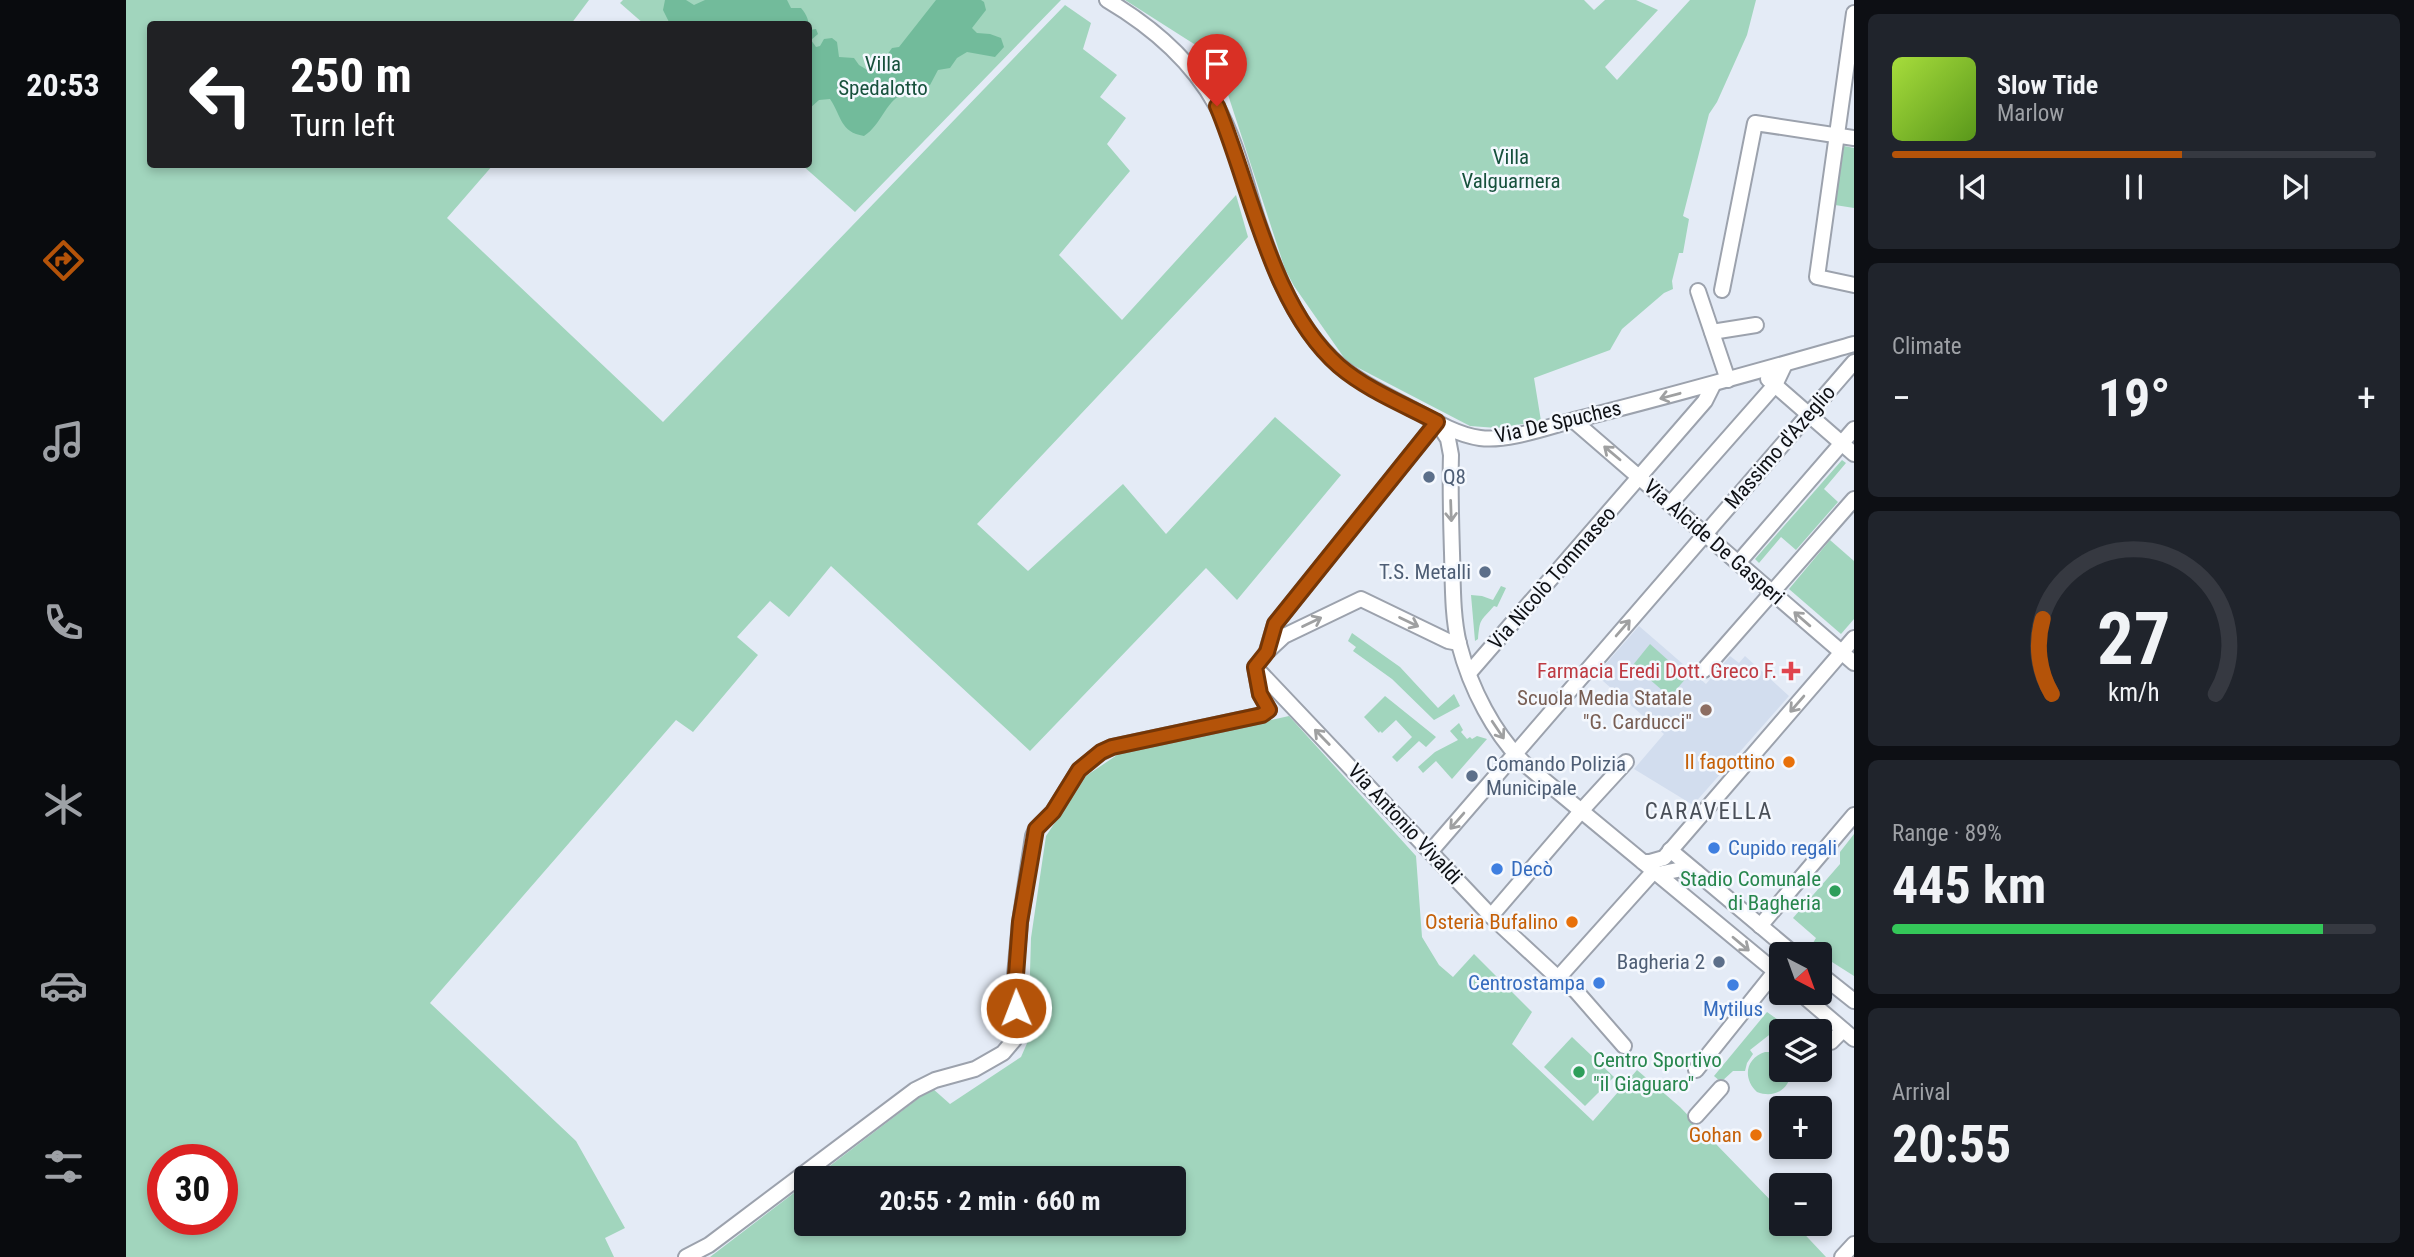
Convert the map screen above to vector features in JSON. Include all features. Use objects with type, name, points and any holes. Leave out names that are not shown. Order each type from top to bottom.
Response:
[{"type":"street","name":"Via De Spuches","points":[[1107,0],[1149,28],[1173,49],[1203,83],[1217,106],[1233,144],[1270,257],[1292,306],[1322,349],[1341,367],[1385,395],[1437,422],[1478,438],[1514,435],[1713,385],[1854,344]]},
{"type":"street","points":[[1854,13],[1817,277],[1854,285]]},
{"type":"street","points":[[1721,290],[1755,123],[1854,138]]},
{"type":"street","points":[[1698,290],[1728,380]]},
{"type":"street","points":[[1712,331],[1756,325]]},
{"type":"street","name":"Massimo d'Azeglio","points":[[1431,851],[1854,362]]},
{"type":"street","points":[[1671,503],[1775,385],[1785,364]]},
{"type":"street","points":[[1757,372],[1854,454]]},
{"type":"street","name":"Via Nicolò Tommaseo","points":[[1469,673],[1705,401],[1713,385]]},
{"type":"street","name":"Via Alcide De Gasperi","points":[[1574,421],[1854,663]]},
{"type":"street","points":[[1267,652],[1275,624],[1437,422],[1448,439],[1451,455],[1453,593],[1459,643],[1487,713],[1514,754],[1652,869],[1769,951]]},
{"type":"street","points":[[1738,563],[1854,429]]},
{"type":"street","points":[[1451,455],[1464,442],[1478,438]]},
{"type":"street","points":[[1704,670],[1854,499]]},
{"type":"street","points":[[686,1257],[709,1245],[915,1090],[935,1080],[975,1069],[1010,1046],[1017,1030],[1016,975],[1020,922],[1036,829],[1053,812],[1079,770],[1101,752],[1112,747],[1262,715],[1269,710],[1260,694],[1255,667],[1267,652],[1284,636],[1361,599],[1448,641],[1459,643]]},
{"type":"street","points":[[1558,978],[1854,638]]},
{"type":"street","name":"Via Antonio Vivaldi","points":[[1255,667],[1491,916],[1558,978],[1576,991],[1624,1046]]},
{"type":"street","points":[[1491,916],[1626,762]]},
{"type":"street","points":[[1760,926],[1854,815]]},
{"type":"street","points":[[1670,850],[1760,926],[1771,942]]},
{"type":"street","points":[[1652,869],[1696,872]]},
{"type":"street","points":[[1696,1070],[1769,981]]},
{"type":"street","points":[[1832,984],[1854,1001]]},
{"type":"street","points":[[1814,1005],[1848,1035]]},
{"type":"street","points":[[1696,1116],[1721,1088]]},
{"type":"street","points":[[1842,1257],[1854,1244]]},
{"type":"shaded area","name":"Scuola Media Statale \"G. Carducci\"","points":[[1639,626],[1706,684],[1730,656],[1739,663],[1745,656],[1789,696],[1693,805],[1634,769],[1664,734],[1596,675]]},
{"type":"green space","points":[[126,0],[589,0],[573,21],[147,21],[147,168],[490,168],[447,218],[663,422],[1065,5],[1091,23],[1083,49],[1117,75],[1100,97],[1126,118],[1107,144],[1130,171],[1059,255],[1122,320],[1236,195],[1248,237],[977,524],[1028,571],[1123,484],[1166,534],[1275,417],[1341,475],[1237,600],[1206,568],[1030,751],[831,566],[789,617],[770,601],[737,637],[758,655],[693,732],[676,720],[430,1003],[576,1141],[625,1228],[605,1238],[614,1257],[126,1257]]},
{"type":"green space","name":"Villa Spedalotto","points":[[623,0],[1061,0],[855,212],[805,168],[812,168],[812,21],[641,21],[620,3]]},
{"type":"green space","points":[[665,0],[686,0],[694,5],[705,0],[787,0],[791,8],[801,8],[808,21],[668,21],[663,10]]},
{"type":"green space","points":[[936,0],[984,2],[986,10],[972,28],[977,33],[1001,38],[1004,47],[995,57],[967,52],[957,58],[950,68],[938,70],[930,85],[896,98],[864,136],[850,131],[842,123],[830,99],[819,100],[812,106],[812,41],[816,47],[820,46],[824,39],[832,38],[837,42],[839,57],[854,58],[869,71],[887,60],[892,48],[899,47]]},
{"type":"green space","name":"Villa Valguarnera","points":[[1125,0],[1584,0],[1594,10],[1605,0],[1636,0],[1658,10],[1605,67],[1617,80],[1690,0],[1756,0],[1747,35],[1709,114],[1683,216],[1689,219],[1683,253],[1679,253],[1672,281],[1673,289],[1664,293],[1622,329],[1610,350],[1534,378],[1541,421],[1497,428],[1470,426],[1347,362],[1285,269],[1216,58]]},
{"type":"green space","points":[[816,29],[818,34],[812,39],[812,30]]},
{"type":"green space","points":[[1844,146],[1854,148],[1854,208],[1835,205]]},
{"type":"green space","points":[[1842,460],[1846,463],[1824,489],[1838,502],[1796,550],[1781,537],[1759,563],[1755,559]]},
{"type":"green space","points":[[1830,540],[1854,561],[1854,619],[1841,634],[1789,589]]},
{"type":"green space","points":[[1501,586],[1506,588],[1497,607],[1494,606],[1482,621],[1478,639],[1475,641],[1471,595],[1493,600]]},
{"type":"green space","points":[[1352,633],[1400,667],[1438,708],[1454,694],[1460,706],[1434,720],[1392,679],[1353,651],[1356,647],[1348,641]]},
{"type":"green space","points":[[1650,644],[1687,677],[1670,697],[1633,665]]},
{"type":"green space","points":[[1385,696],[1436,737],[1426,747],[1419,741],[1397,762],[1392,757],[1412,737],[1396,720],[1379,733],[1364,717]]},
{"type":"green space","points":[[1289,716],[1416,856],[1422,937],[1439,965],[1453,977],[1474,954],[1532,1012],[1512,1044],[1593,1121],[1637,1070],[1680,1107],[1769,1199],[1769,1236],[1806,1236],[1826,1257],[710,1257],[794,1193],[794,1236],[1186,1236],[1186,1166],[830,1166],[932,1088],[950,1104],[1021,1057],[1028,1041],[1031,938],[1046,836],[1086,776],[1120,753]]},
{"type":"green space","points":[[1459,723],[1463,730],[1461,732],[1467,739],[1477,736],[1487,739],[1452,779],[1436,761],[1423,773],[1418,767],[1435,752],[1458,740],[1450,731]]},
{"type":"green space","name":"Stadio Comunale di Bagheria","points":[[1854,834],[1854,976],[1832,962],[1832,942],[1814,942],[1816,938],[1793,918],[1840,864],[1840,852]]},
{"type":"green space","points":[[1767,1012],[1777,1019],[1769,1019],[1769,1035],[1750,1050],[1753,1054],[1745,1071],[1733,1071],[1721,1082],[1714,1076]]},
{"type":"green space","name":"Centro Sportivo \"il Giaguaro\"","points":[[1572,1037],[1614,1077],[1585,1106],[1544,1067]]},
{"type":"green space","points":[[1769,1052],[1769,1082],[1788,1082],[1781,1091],[1764,1094],[1752,1087],[1748,1069],[1759,1055]]},
{"type":"place","name":"Q8","points":[[1429,477]]},
{"type":"place","name":"T.S. Metalli","points":[[1485,572]]},
{"type":"place","name":"Farmacia Eredi Dott. Greco F.","points":[[1791,671]]},
{"type":"place","name":"Scuola Media Statale \"G. Carducci\"","points":[[1706,710]]},
{"type":"place","name":"Il fagottino","points":[[1789,762]]},
{"type":"place","name":"Comando Polizia Municipale","points":[[1472,776]]},
{"type":"place","name":"Cupido regali","points":[[1714,848]]},
{"type":"place","name":"Decò","points":[[1497,869]]},
{"type":"place","name":"Stadio Comunale di Bagheria","points":[[1835,891]]},
{"type":"place","name":"Osteria Bufalino","points":[[1572,922]]},
{"type":"place","name":"Bagheria 2","points":[[1719,962]]},
{"type":"place","name":"Centrostampa","points":[[1599,983]]},
{"type":"place","name":"Mytilus","points":[[1733,985]]},
{"type":"place","name":"Centro Sportivo \"il Giaguaro\"","points":[[1579,1072]]},
{"type":"place","name":"Gohan","points":[[1756,1135]]},
{"type":"district","name":"CARAVELLA","points":[[1709,811]]},
{"type":"route","points":[[1016,1008],[1020,922],[1033,836],[1036,829],[1053,812],[1071,780],[1088,761],[1112,747],[1262,715],[1269,710],[1260,694],[1255,667],[1267,652],[1275,624],[1437,422],[1385,395],[1341,367],[1322,349],[1292,306],[1270,257],[1233,144],[1217,106]]}]
